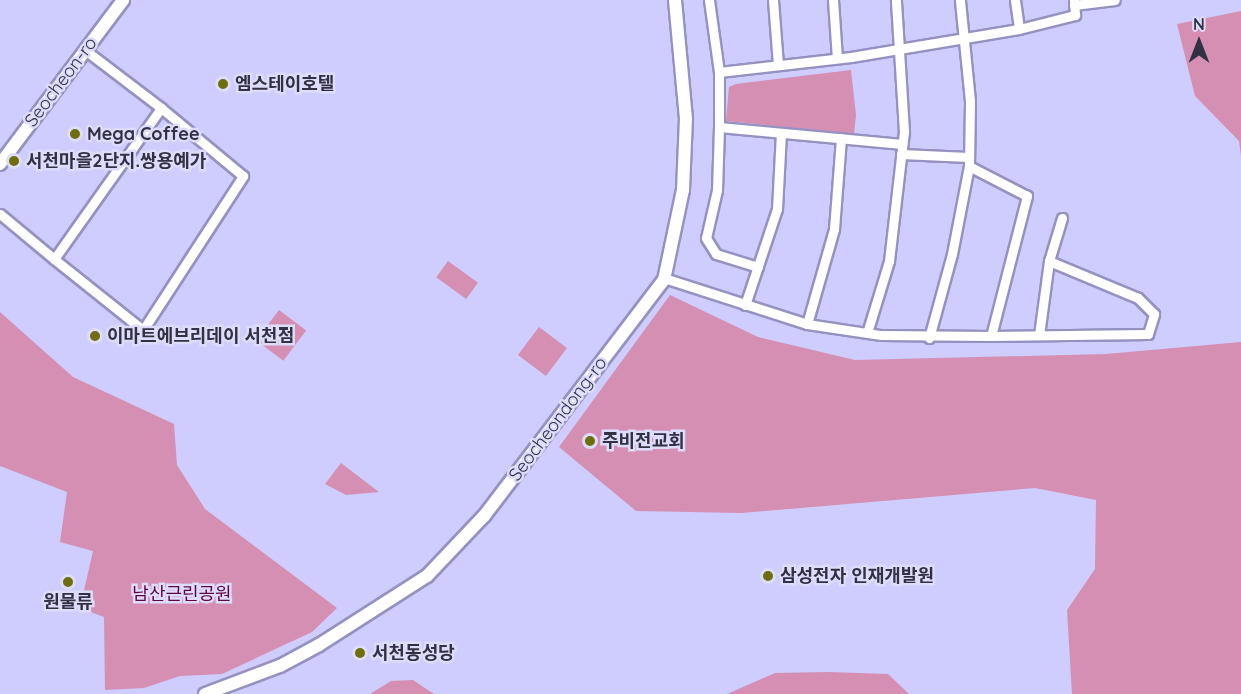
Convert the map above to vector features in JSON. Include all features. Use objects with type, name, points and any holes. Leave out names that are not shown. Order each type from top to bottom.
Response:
[{"type":"street","name":"Seocheon-ro","points":[[0,164],[123,0]]},
{"type":"street","name":"Seocheondong-ro","points":[[206,694],[280,666],[319,645],[427,576],[483,516],[664,278],[683,190],[686,119],[675,0]]},
{"type":"street","points":[[709,0],[719,72],[719,127],[717,190],[706,238],[716,254],[758,267]]},
{"type":"street","points":[[773,0],[778,65]]},
{"type":"street","points":[[833,0],[837,58]]},
{"type":"street","points":[[867,333],[889,261],[902,149],[901,50],[896,0]]},
{"type":"street","points":[[929,338],[952,254],[969,161],[970,102],[960,0]]},
{"type":"street","points":[[1015,0],[1018,29]]},
{"type":"street","points":[[719,72],[965,40],[1075,15],[1074,2],[1115,0]]},
{"type":"street","points":[[0,214],[143,330],[243,176],[161,108],[85,50]]},
{"type":"street","points":[[54,259],[161,108]]},
{"type":"street","points":[[719,127],[841,138],[969,161],[1027,196],[991,336]]},
{"type":"street","points":[[745,305],[777,209],[781,133]]},
{"type":"street","points":[[807,324],[834,230],[841,138]]},
{"type":"street","points":[[1039,335],[1049,261],[1062,218]]},
{"type":"street","points":[[664,278],[807,324],[867,333],[929,338],[1148,334],[1154,314],[1138,298],[1049,261]]},
{"type":"green space","points":[[1241,11],[1241,156],[1239,141],[1195,96],[1177,24]]},
{"type":"green space","points":[[851,70],[856,115],[854,134],[726,121],[729,87],[736,84]]},
{"type":"green space","points":[[448,261],[478,283],[466,299],[436,277]]},
{"type":"green space","points":[[670,295],[758,337],[855,360],[1106,354],[1241,342],[1241,694],[1072,694],[1067,610],[1095,569],[1096,500],[1035,488],[742,513],[636,511],[559,447]]},
{"type":"green space","points":[[279,310],[306,330],[283,361],[256,340]]},
{"type":"green space","name":"남산근린공원","points":[[0,312],[73,377],[174,424],[177,465],[205,509],[337,608],[312,632],[222,674],[180,676],[144,688],[105,690],[104,617],[80,608],[93,551],[60,542],[67,492],[0,466]]},
{"type":"green space","points":[[539,327],[567,348],[546,376],[518,355]]},
{"type":"green space","points":[[341,463],[379,492],[346,495],[325,484]]},
{"type":"green space","points":[[775,673],[888,674],[909,694],[727,694]]},
{"type":"green space","points":[[413,680],[434,694],[370,694],[391,681]]},
{"type":"place","name":"엠스테이호텔","points":[[223,84]]},
{"type":"place","name":"Mega Coffee","points":[[75,134]]},
{"type":"place","name":"서천마을2단지.쌍용예가","points":[[14,161]]},
{"type":"place","name":"이마트에브리데이 서천점","points":[[95,336]]},
{"type":"place","name":"주비전교회","points":[[590,441]]},
{"type":"place","name":"삼성전자 인재개발원","points":[[768,576]]},
{"type":"place","name":"원물류","points":[[68,582]]},
{"type":"place","name":"서천동성당","points":[[360,653]]}]
